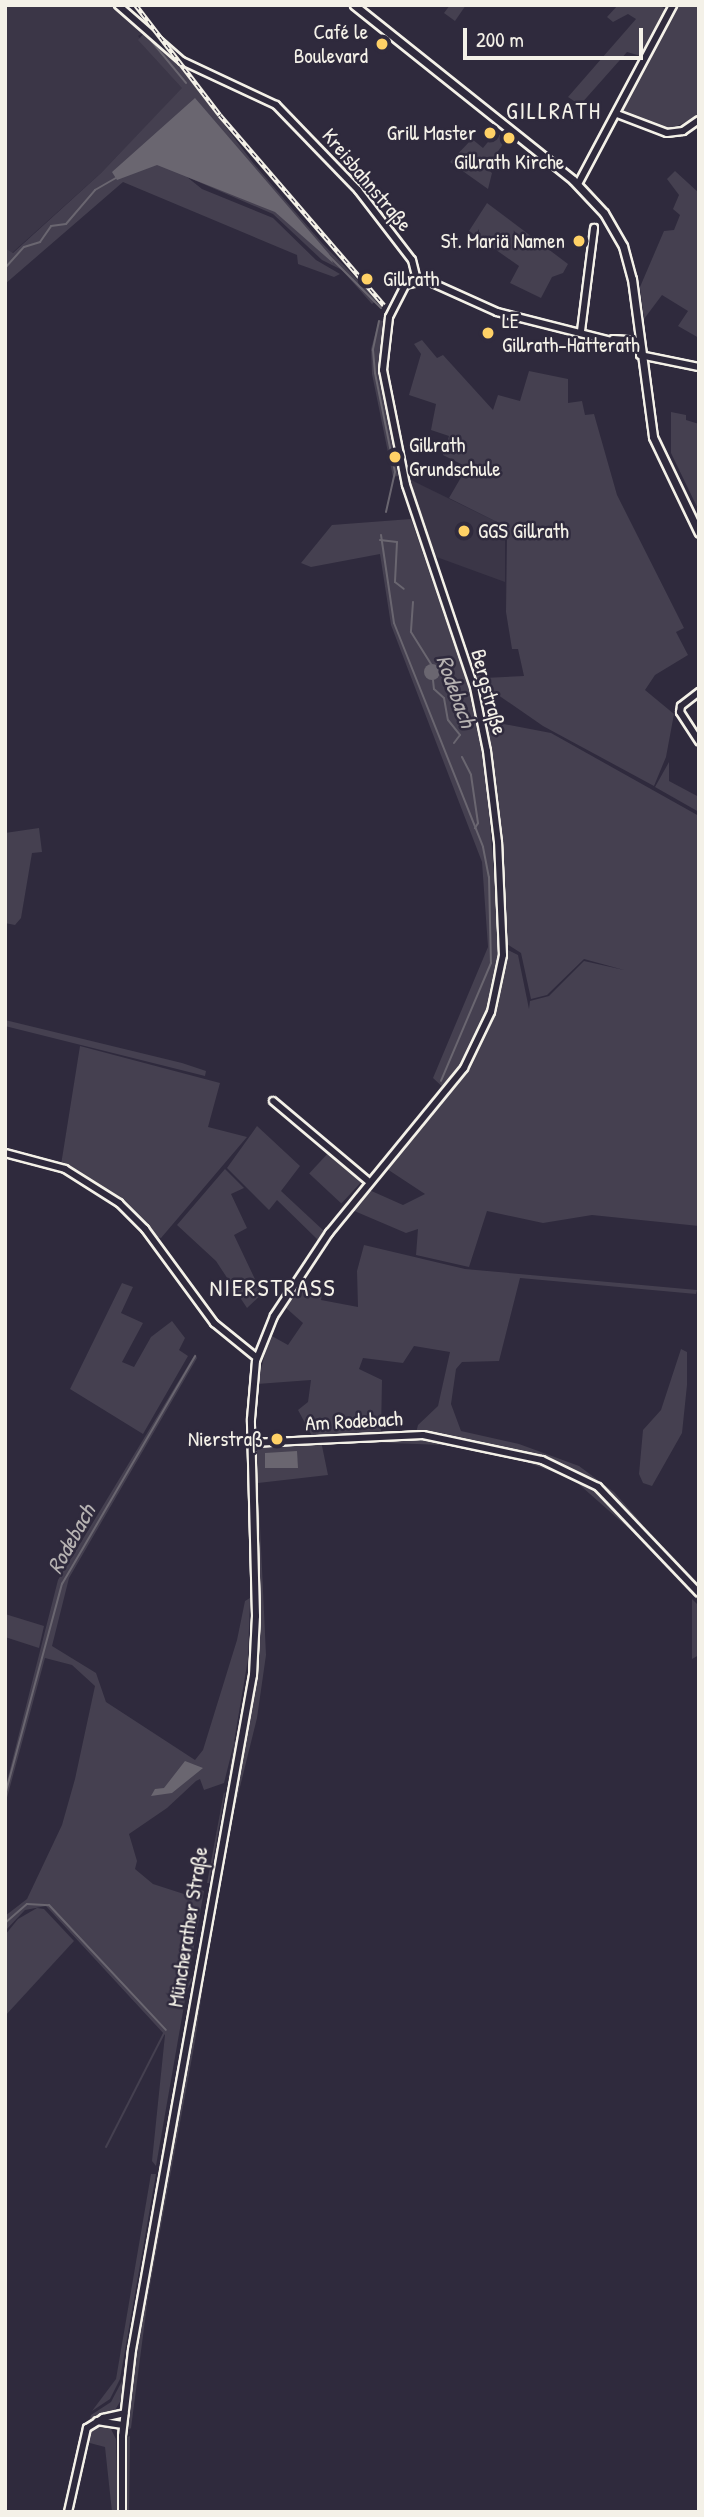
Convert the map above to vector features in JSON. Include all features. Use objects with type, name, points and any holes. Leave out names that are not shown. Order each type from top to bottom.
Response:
[{"type":"main road","points":[[354,5],[578,184],[604,213],[623,246],[653,437],[699,533]]},
{"type":"street","name":"Kreisbahnstraße","points":[[118,5],[169,50],[219,82],[278,107],[358,190],[412,260],[417,280]]},
{"type":"street","points":[[578,184],[673,5]]},
{"type":"street","points":[[617,114],[673,134],[699,120]]},
{"type":"street","points":[[581,331],[594,228]]},
{"type":"street","points":[[417,280],[430,281],[489,310],[612,339],[699,367]]},
{"type":"street","name":"Bergstraße","points":[[369,1181],[464,1068],[487,1022],[499,979],[504,925],[494,805],[478,703],[414,518],[383,370],[389,317],[400,291],[417,280]]},
{"type":"street","points":[[699,692],[681,706],[680,712],[699,741]]},
{"type":"street","points":[[251,1443],[257,1358],[277,1311],[369,1181],[273,1101]]},
{"type":"street","points":[[5,1153],[65,1169],[119,1203],[136,1218],[214,1323],[257,1358]]},
{"type":"street","name":"Am Rodebach","points":[[251,1443],[423,1435],[542,1460],[598,1487],[699,1593]]},
{"type":"street","name":"Müncherather Straße","points":[[122,2512],[124,2413],[219,1842],[253,1675],[256,1616],[251,1443]]},
{"type":"street","points":[[68,2512],[86,2433],[97,2421],[124,2413]]},
{"type":"street","points":[[97,2421],[123,2425]]},
{"type":"shaded area","points":[[5,5],[114,5],[145,32],[138,36],[183,88],[101,173],[12,253],[5,248]]},
{"type":"shaded area","points":[[450,5],[466,5],[455,21],[444,13]]},
{"type":"shaded area","points":[[618,5],[660,5],[668,12],[644,57],[627,52],[580,105],[568,97],[636,19],[628,14],[613,22],[607,17]]},
{"type":"shaded area","points":[[675,5],[699,5],[699,116],[668,130],[623,114],[622,110]]},
{"type":"shaded area","points":[[145,32],[182,69],[254,164],[322,243],[377,300],[372,304],[342,270],[322,260],[273,214],[187,177],[202,189],[273,218],[316,260],[340,274],[334,277],[298,264],[297,255],[123,182],[5,284],[5,248],[13,253],[101,173],[182,88],[138,40]]},
{"type":"shaded area","points":[[195,98],[329,254],[333,263],[275,212],[157,165],[117,180],[112,172]]},
{"type":"shaded area","points":[[496,132],[506,140],[486,168],[492,173],[488,189],[450,162],[472,139],[483,148]]},
{"type":"shaded area","points":[[675,171],[699,193],[699,338],[678,326],[688,311],[662,295],[644,319],[640,287],[664,231],[674,230],[680,215],[673,209],[679,195],[667,179]]},
{"type":"shaded area","points":[[487,203],[568,264],[563,273],[552,277],[541,298],[510,283],[519,266],[469,231]]},
{"type":"shaded area","points":[[379,320],[383,321],[380,379],[398,476],[393,477],[372,374],[371,349]]},
{"type":"shaded area","points":[[422,340],[437,358],[443,355],[493,410],[498,395],[520,401],[529,371],[568,379],[568,403],[582,401],[585,415],[594,414],[617,495],[684,628],[676,632],[688,655],[655,675],[645,690],[674,714],[666,757],[654,786],[543,726],[475,679],[471,666],[484,678],[524,676],[518,649],[512,649],[506,612],[507,535],[505,526],[449,498],[467,467],[443,455],[449,436],[431,430],[436,404],[409,395],[421,354],[414,344]]},
{"type":"shaded area","points":[[671,412],[686,415],[686,420],[699,424],[699,511],[671,453]]},
{"type":"shaded area","name":"GGS Gillrath","points":[[409,479],[505,526],[505,582],[431,555]]},
{"type":"shaded area","points":[[411,519],[475,706],[487,788],[500,946],[518,955],[529,1009],[530,1001],[549,996],[584,961],[624,970],[584,959],[547,995],[531,999],[521,953],[507,944],[503,873],[483,720],[551,733],[699,816],[699,1226],[592,1215],[543,1223],[487,1211],[469,1267],[416,1255],[418,1229],[406,1233],[352,1210],[367,1189],[403,1205],[425,1194],[384,1167],[447,1091],[433,1078],[488,947],[482,862],[391,625],[380,554],[311,567],[301,563],[332,525]]},
{"type":"shaded area","points":[[432,664],[440,672],[432,680],[424,672]]},
{"type":"shaded area","points":[[669,762],[669,781],[699,797],[699,812],[655,787]]},
{"type":"shaded area","points":[[39,828],[42,852],[32,853],[21,918],[15,925],[5,923],[5,833]]},
{"type":"shaded area","points":[[5,1020],[182,1063],[206,1071],[205,1076],[5,1026]]},
{"type":"shaded area","points":[[80,1046],[220,1083],[208,1127],[247,1137],[161,1238],[153,1236],[121,1202],[61,1165]]},
{"type":"shaded area","points":[[257,1126],[300,1166],[281,1191],[324,1231],[318,1240],[277,1200],[269,1210],[227,1168]]},
{"type":"shaded area","points":[[331,1150],[363,1180],[341,1203],[309,1173]]},
{"type":"shaded area","points":[[225,1169],[244,1188],[231,1194],[247,1228],[234,1235],[262,1294],[247,1308],[216,1261],[177,1225]]},
{"type":"shaded area","points":[[364,1245],[465,1269],[697,1290],[696,1294],[520,1278],[499,1361],[462,1362],[456,1369],[451,1404],[461,1431],[519,1444],[579,1466],[614,1492],[644,1526],[602,1487],[572,1468],[476,1441],[416,1433],[418,1425],[438,1406],[450,1352],[414,1346],[403,1363],[363,1358],[359,1369],[382,1380],[381,1432],[312,1436],[298,1410],[308,1402],[311,1380],[257,1384],[270,1335],[288,1345],[303,1323],[285,1307],[301,1284],[322,1294],[321,1300],[358,1307],[357,1271]]},
{"type":"shaded area","points":[[122,1283],[133,1287],[121,1313],[143,1323],[122,1362],[134,1367],[151,1337],[172,1321],[185,1338],[179,1350],[188,1356],[143,1434],[70,1389]]},
{"type":"shaded area","points":[[681,1349],[687,1352],[682,1433],[652,1486],[643,1483],[639,1474],[643,1430],[661,1410]]},
{"type":"shaded area","points":[[195,1354],[197,1358],[69,1578],[52,1646],[96,1673],[106,1702],[195,1760],[203,1750],[237,1640],[245,1601],[250,1598],[248,1659],[234,1742],[239,1736],[251,1656],[253,1579],[251,1678],[244,1722],[228,1780],[234,1743],[224,1783],[204,1790],[200,1779],[196,1781],[167,1808],[129,1834],[137,1861],[135,1869],[153,1884],[187,1895],[192,1887],[204,1891],[189,1974],[184,1974],[189,1977],[156,2166],[152,2161],[165,2035],[46,1906],[25,1910],[5,1931],[5,1916],[27,1899],[62,1825],[75,1779],[95,1686],[72,1665],[45,1658],[5,1805],[5,1789],[58,1580]]},
{"type":"shaded area","points":[[429,1439],[557,1468],[603,1496],[667,1562],[573,1479],[526,1462],[443,1445],[337,1441]]},
{"type":"shaded area","points":[[321,1441],[328,1475],[258,1483],[266,1655],[257,1718],[221,1864],[258,1673],[254,1452],[261,1446]]},
{"type":"shaded area","points":[[248,1445],[252,1574],[247,1484]]},
{"type":"shaded area","points":[[297,1451],[298,1468],[265,1468],[265,1453]]},
{"type":"shaded area","points":[[692,1599],[699,1606],[699,1655],[692,1659]]},
{"type":"shaded area","points":[[5,1614],[44,1626],[39,1648],[5,1637]]},
{"type":"shaded area","points":[[185,1761],[203,1768],[172,1793],[151,1796],[155,1789],[164,1788]]},
{"type":"shaded area","points":[[224,1792],[209,1883],[207,1883]]},
{"type":"shaded area","points":[[220,1870],[195,2041],[148,2297],[131,2428],[127,2431],[139,2328]]},
{"type":"shaded area","points":[[37,1908],[44,1909],[74,1941],[5,2016],[5,1935],[18,1919]]},
{"type":"shaded area","points":[[191,1978],[193,1979],[107,2148]]},
{"type":"shaded area","points":[[151,2174],[156,2174],[120,2379],[110,2399],[92,2411],[116,2379]]},
{"type":"shaded area","points":[[158,2176],[121,2400],[115,2410],[89,2423],[91,2415],[111,2402],[122,2381]]},
{"type":"shaded area","points":[[85,2419],[65,2512],[62,2512],[78,2444]]},
{"type":"shaded area","points":[[100,2425],[110,2427],[116,2439],[118,2512],[112,2512],[105,2447],[86,2442],[89,2430]]},
{"type":"shaded area","points":[[130,2436],[129,2512],[125,2512],[125,2438]]},
{"type":"waterway","name":"Rodebach","points":[[144,32],[186,83]]},
{"type":"waterway","points":[[5,268],[24,247],[40,242],[51,226],[66,224],[95,190],[116,178]]},
{"type":"waterway","name":"Rodebach","points":[[328,255],[381,308]]},
{"type":"waterway","name":"Rodebach","points":[[379,321],[373,350],[375,373],[395,472],[386,512]]},
{"type":"waterway","name":"Rodebach","points":[[381,535],[394,623],[483,847],[489,877],[491,963],[441,1081]]},
{"type":"waterway","name":"Rodebach","points":[[380,540],[397,542],[395,582],[404,589]]},
{"type":"waterway","name":"Rodebach","points":[[413,602],[411,632],[431,664]]},
{"type":"waterway","name":"Rodebach","points":[[433,680],[434,689],[444,698],[448,720],[460,735],[454,743]]},
{"type":"waterway","name":"Rodebach","points":[[462,757],[471,775],[478,823],[475,828]]},
{"type":"waterway","name":"Rodebach","points":[[5,1795],[62,1584],[195,1356]]},
{"type":"waterway","points":[[5,1923],[27,1904],[49,1905],[166,2030]]},
{"type":"railway","points":[[136,5],[220,115],[384,305]]},
{"type":"place","name":"Café le Boulevard","points":[[382,44]]},
{"type":"place","name":"Grill Master","points":[[490,133]]},
{"type":"place","name":"Gillrath Kirche","points":[[509,138]]},
{"type":"place","name":"St. Mariä Namen","points":[[579,241]]},
{"type":"place","name":"Gillrath","points":[[367,279]]},
{"type":"place","name":"LE Gillrath-Hatterath","points":[[488,333]]},
{"type":"place","name":"Gillrath Grundschule","points":[[395,457]]},
{"type":"place","name":"GGS Gillrath","points":[[464,531]]},
{"type":"place","name":"Nierstraß","points":[[277,1439]]},
{"type":"district","name":"GILLRATH","points":[[554,111]]},
{"type":"district","name":"NIERSTRASS","points":[[273,1288]]}]
